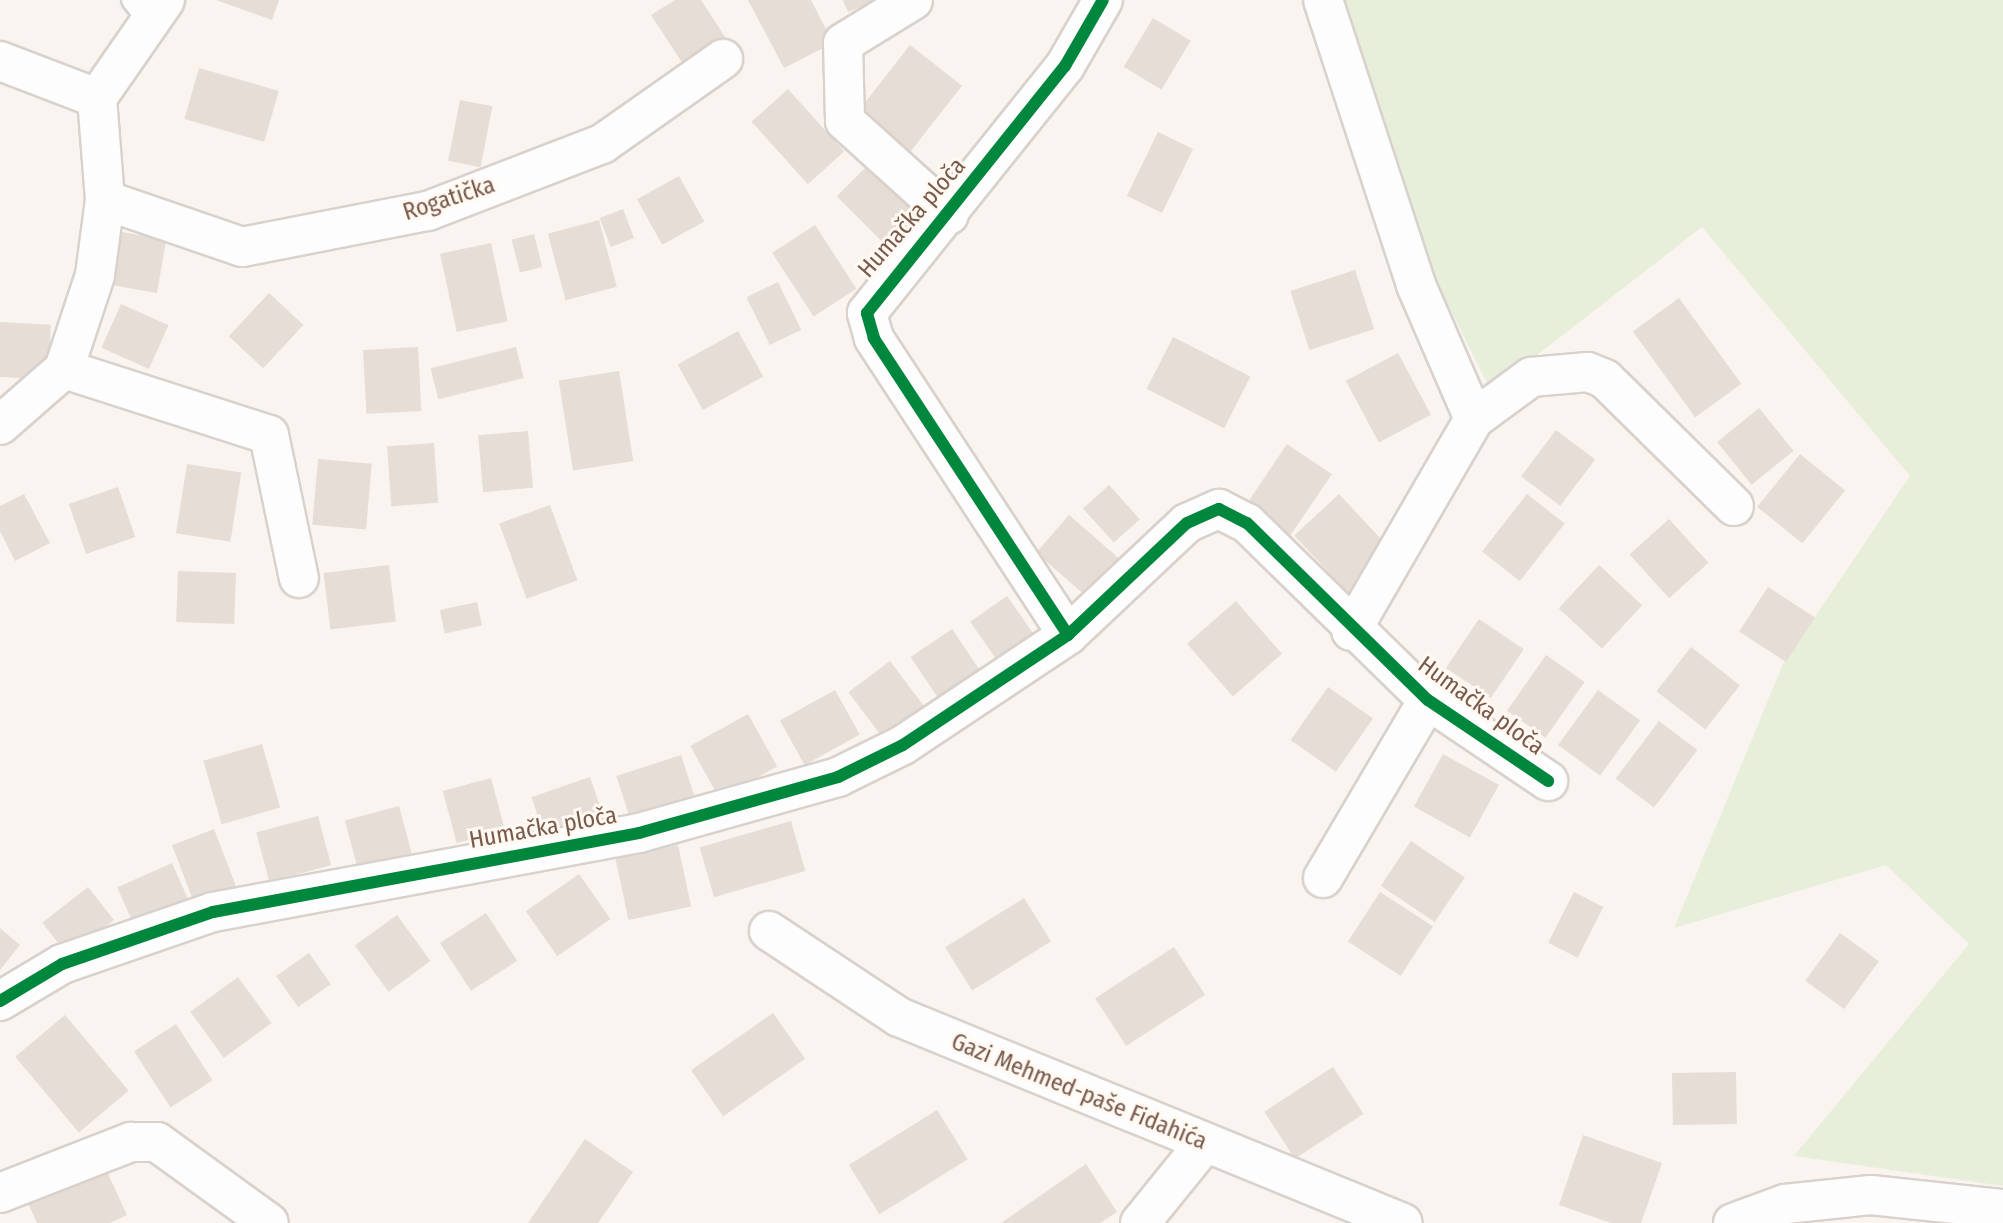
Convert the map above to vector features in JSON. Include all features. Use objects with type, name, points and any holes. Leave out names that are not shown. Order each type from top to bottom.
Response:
[{"type":"street","name":"Humačka ploča","points":[[913,0],[843,43],[845,121],[949,215]]},
{"type":"street","name":"Humačka ploča","points":[[1068,635],[868,325],[871,300],[949,215],[1065,66],[1103,0]]},
{"type":"street","points":[[1323,0],[1416,285],[1474,419]]},
{"type":"street","points":[[0,425],[64,369],[95,275],[105,200],[97,98],[149,7]]},
{"type":"street","name":"Rogatička","points":[[105,200],[242,247],[428,211],[602,144],[723,59]]},
{"type":"street","points":[[0,61],[97,98]]},
{"type":"street","points":[[64,369],[269,435],[299,578]]},
{"type":"street","points":[[1351,631],[1474,419],[1531,377],[1588,372],[1605,379],[1734,506]]},
{"type":"street","name":"Humačka ploča","points":[[0,1001],[62,964],[262,899],[758,806],[903,745],[1068,635],[1187,523],[1219,509],[1247,523],[1351,631],[1428,700],[1548,781]]},
{"type":"street","name":"Humačka ploča","points":[[1323,878],[1428,700]]},
{"type":"street","name":"Gazi Mehmed-paše Fidahića","points":[[769,931],[899,1017],[1403,1223]]},
{"type":"street","points":[[0,1193],[131,1142],[157,1142],[269,1223]]},
{"type":"street","points":[[1140,1223],[1204,1144]]},
{"type":"street","points":[[1733,1223],[1785,1204],[1858,1195],[2003,1209]]},
{"type":"green space","points":[[1332,0],[2003,0],[2003,1186],[1794,1156],[1969,944],[1886,865],[1674,928],[1783,664],[1910,476],[1702,227],[1491,391],[1400,208]]},
{"type":"building","points":[[216,0],[279,0],[272,20]]},
{"type":"building","points":[[675,0],[701,0],[731,46],[689,73],[651,15]]},
{"type":"building","points":[[748,0],[811,0],[833,43],[784,68]]},
{"type":"building","points":[[843,0],[878,0],[848,12]]},
{"type":"building","points":[[1153,18],[1191,41],[1161,90],[1124,67]]},
{"type":"building","points":[[910,45],[962,86],[909,153],[857,113]]},
{"type":"building","points":[[199,68],[279,91],[264,142],[184,119]]},
{"type":"building","points":[[788,89],[844,151],[808,184],[752,122]]},
{"type":"building","points":[[460,100],[492,106],[481,167],[448,161]]},
{"type":"building","points":[[1158,132],[1193,149],[1162,213],[1127,196]]},
{"type":"building","points":[[870,163],[929,222],[895,255],[837,196]]},
{"type":"building","points":[[679,176],[704,221],[662,245],[637,199]]},
{"type":"building","points":[[623,209],[634,238],[611,247],[600,218]]},
{"type":"building","points":[[599,220],[617,287],[566,300],[548,234]]},
{"type":"building","points":[[815,225],[856,289],[814,317],[772,253]]},
{"type":"building","points":[[122,232],[166,240],[157,293],[113,285]]},
{"type":"building","points":[[534,234],[542,267],[520,273],[512,240]]},
{"type":"building","points":[[491,243],[508,321],[457,332],[440,254]]},
{"type":"building","points":[[1355,270],[1374,329],[1309,350],[1290,291]]},
{"type":"building","points":[[778,282],[801,330],[770,345],[747,297]]},
{"type":"building","points":[[269,293],[303,325],[263,368],[229,336]]},
{"type":"building","points":[[1679,298],[1741,384],[1695,417],[1633,332]]},
{"type":"building","points":[[121,304],[169,325],[149,369],[101,348]]},
{"type":"building","points":[[0,322],[51,325],[48,380],[0,377]]},
{"type":"building","points":[[738,331],[763,376],[703,410],[678,364]]},
{"type":"building","points":[[1173,337],[1251,376],[1224,428],[1147,389]]},
{"type":"building","points":[[418,347],[421,411],[366,414],[363,350]]},
{"type":"building","points":[[516,347],[524,378],[438,399],[431,368]]},
{"type":"building","points":[[1398,353],[1431,415],[1379,443],[1346,381]]},
{"type":"building","points":[[619,371],[633,461],[573,470],[559,381]]},
{"type":"building","points":[[1759,408],[1794,451],[1752,485],[1717,442]]},
{"type":"building","points":[[1556,430],[1595,459],[1560,506],[1521,476]]},
{"type":"building","points":[[528,431],[533,488],[483,492],[478,435]]},
{"type":"building","points":[[434,443],[438,503],[391,506],[387,446]]},
{"type":"building","points":[[1287,444],[1332,474],[1290,536],[1245,506]]},
{"type":"building","points":[[1800,454],[1845,491],[1802,543],[1757,507]]},
{"type":"building","points":[[318,459],[372,464],[366,529],[312,525]]},
{"type":"building","points":[[187,464],[241,473],[230,542],[176,533]]},
{"type":"building","points":[[1109,485],[1140,519],[1114,543],[1083,508]]},
{"type":"building","points":[[118,487],[135,537],[86,554],[69,504]]},
{"type":"building","points":[[24,494],[50,543],[15,561],[0,531],[0,506]]},
{"type":"building","points":[[1339,494],[1395,554],[1350,596],[1294,536]]},
{"type":"building","points":[[1527,494],[1565,524],[1520,581],[1482,552]]},
{"type":"building","points":[[550,505],[577,580],[527,599],[499,523]]},
{"type":"building","points":[[1069,515],[1123,562],[1091,600],[1036,553]]},
{"type":"building","points":[[1669,519],[1708,563],[1669,598],[1630,554]]},
{"type":"building","points":[[389,565],[396,622],[330,630],[323,573]]},
{"type":"building","points":[[1599,565],[1642,605],[1602,648],[1559,608]]},
{"type":"building","points":[[178,571],[236,573],[234,624],[176,622]]},
{"type":"building","points":[[1768,587],[1815,617],[1786,662],[1739,631]]},
{"type":"building","points":[[1007,596],[1036,637],[999,663],[970,622]]},
{"type":"building","points":[[1236,601],[1282,654],[1233,696],[1187,644]]},
{"type":"building","points":[[477,602],[482,625],[445,633],[440,610]]},
{"type":"building","points":[[1479,619],[1524,649],[1491,698],[1446,668]]},
{"type":"building","points":[[952,629],[983,675],[941,703],[911,657]]},
{"type":"building","points":[[1691,647],[1740,685],[1705,729],[1657,691]]},
{"type":"building","points":[[1546,655],[1585,682],[1545,738],[1507,711]]},
{"type":"building","points":[[890,661],[924,706],[882,737],[848,692]]},
{"type":"building","points":[[1328,687],[1373,719],[1336,772],[1291,740]]},
{"type":"building","points":[[835,690],[860,735],[805,765],[780,721]]},
{"type":"building","points":[[1598,690],[1640,721],[1600,776],[1558,745]]},
{"type":"building","points":[[748,714],[777,766],[719,798],[690,746]]},
{"type":"building","points":[[1659,721],[1697,750],[1654,807],[1616,779]]},
{"type":"building","points":[[262,744],[280,807],[222,824],[203,761]]},
{"type":"building","points":[[1443,754],[1499,785],[1470,838],[1414,806]]},
{"type":"building","points":[[681,755],[697,804],[632,825],[616,776]]},
{"type":"building","points":[[590,777],[607,826],[548,846],[531,797]]},
{"type":"building","points":[[491,778],[505,830],[457,843],[443,791]]},
{"type":"building","points":[[399,806],[412,853],[358,868],[345,820]]},
{"type":"building","points":[[318,816],[331,865],[269,882],[256,833]]},
{"type":"building","points":[[791,821],[805,871],[714,897],[700,847]]},
{"type":"building","points":[[214,829],[238,891],[196,907],[172,845]]},
{"type":"building","points":[[1411,841],[1465,877],[1435,922],[1381,886]]},
{"type":"building","points":[[678,845],[691,907],[628,920],[615,858]]},
{"type":"building","points":[[172,863],[190,903],[135,928],[117,887]]},
{"type":"building","points":[[579,874],[611,919],[557,956],[526,911]]},
{"type":"building","points":[[88,887],[114,920],[68,956],[42,923]]},
{"type":"building","points":[[1380,892],[1433,926],[1401,976],[1348,941]]},
{"type":"building","points":[[1574,892],[1603,907],[1578,958],[1548,943]]},
{"type":"building","points":[[1024,898],[1051,941],[972,991],[945,947]]},
{"type":"building","points":[[486,913],[517,961],[471,991],[440,943]]},
{"type":"building","points":[[397,915],[431,961],[388,992],[355,946]]},
{"type":"building","points":[[0,928],[20,945],[0,970]]},
{"type":"building","points":[[1840,933],[1879,961],[1844,1009],[1805,981]]},
{"type":"building","points":[[1174,947],[1205,995],[1126,1046],[1095,998]]},
{"type":"building","points":[[309,953],[331,984],[298,1007],[276,976]]},
{"type":"building","points":[[238,977],[272,1023],[224,1058],[190,1012]]},
{"type":"building","points":[[773,1013],[805,1059],[723,1116],[691,1070]]},
{"type":"building","points":[[65,1015],[129,1091],[79,1133],[15,1057]]},
{"type":"building","points":[[176,1024],[212,1080],[171,1107],[134,1051]]},
{"type":"building","points":[[1333,1067],[1363,1114],[1295,1159],[1264,1112]]},
{"type":"building","points":[[1736,1072],[1737,1124],[1673,1125],[1672,1073]]},
{"type":"building","points":[[937,1110],[968,1159],[880,1214],[849,1165]]},
{"type":"building","points":[[1583,1135],[1662,1163],[1641,1223],[1611,1223],[1559,1205]]},
{"type":"building","points":[[585,1139],[633,1172],[598,1223],[528,1223]]},
{"type":"building","points":[[103,1163],[127,1215],[110,1223],[37,1223],[25,1197]]},
{"type":"building","points":[[1086,1164],[1117,1212],[1100,1223],[1001,1223]]},
{"type":"cycle path","points":[[1068,635],[874,338],[867,313],[1065,66],[1103,0]]},
{"type":"cycle path","points":[[0,1001],[62,964],[213,912],[639,833],[838,777],[903,745],[1068,635],[1187,523],[1219,509],[1247,523],[1428,700],[1548,781]]}]
